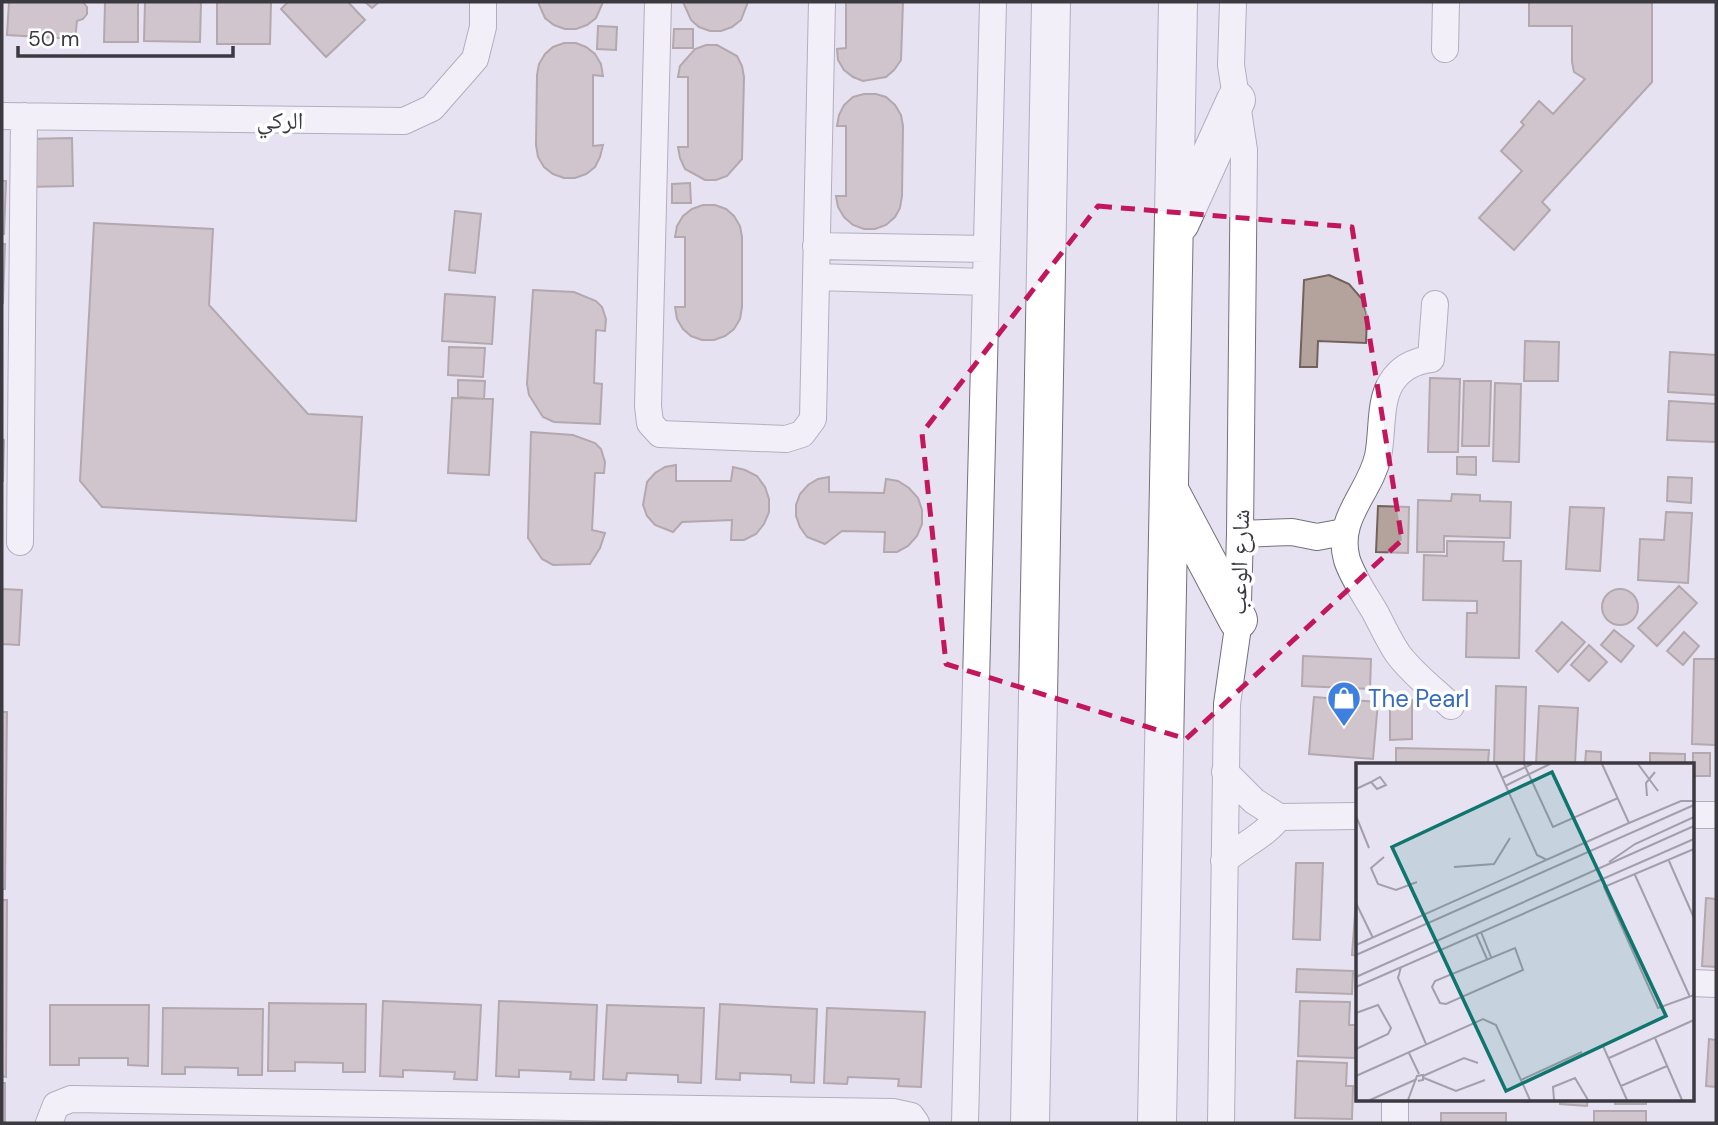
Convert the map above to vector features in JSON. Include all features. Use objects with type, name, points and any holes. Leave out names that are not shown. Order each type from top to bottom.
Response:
[{"type":"main road","points":[[1030,1123],[1051,2]]},
{"type":"main road","points":[[1157,1123],[1178,2]]},
{"type":"main road","points":[[1173,238],[1236,100]]},
{"type":"main road","points":[[1168,489],[1238,620]]},
{"type":"street","name":"الركي","points":[[13,116],[404,121],[432,108],[475,59],[483,27],[484,2]]},
{"type":"street","points":[[658,2],[648,406],[650,423],[660,434],[786,439],[802,434],[813,419],[822,2]]},
{"type":"street","points":[[965,1123],[993,2]]},
{"type":"street","name":"شارع الوعب","points":[[1221,1123],[1225,772],[1228,689],[1238,620],[1240,534],[1244,150],[1231,65],[1233,2]]},
{"type":"street","points":[[1445,49],[1446,2]]},
{"type":"street","points":[[13,116],[20,542]]},
{"type":"street","points":[[816,246],[987,250]]},
{"type":"street","points":[[816,277],[986,282]]},
{"type":"street","points":[[1434,304],[1431,359],[1406,367],[1396,375],[1389,386],[1374,470],[1368,485],[1352,509],[1344,532],[1350,567],[1399,654],[1451,706]]},
{"type":"street","points":[[1240,534],[1292,533],[1317,537],[1344,532]]},
{"type":"street","points":[[1225,772],[1254,801],[1279,817],[1356,816]]},
{"type":"street","points":[[1694,816],[1716,815]]},
{"type":"street","points":[[1224,861],[1238,848],[1272,828],[1279,817]]},
{"type":"street","points":[[1694,983],[1716,984]]},
{"type":"street","points":[[49,1123],[56,1105],[71,1100],[893,1112],[911,1116],[916,1123]]},
{"type":"street","points":[[1395,1100],[1395,1123]]},
{"type":"highlighted area","points":[[1098,206],[1352,227],[1402,540],[1186,739],[946,664],[922,433]]},
{"type":"building","points":[[9,2],[83,2],[87,7],[87,14],[77,21],[75,39],[7,35]]},
{"type":"building","points":[[105,2],[138,2],[138,42],[104,42]]},
{"type":"building","points":[[145,2],[201,2],[200,42],[144,41]]},
{"type":"building","points":[[217,2],[271,2],[270,44],[217,44]]},
{"type":"building","points":[[288,2],[348,2],[365,20],[326,57],[281,9]]},
{"type":"building","points":[[365,2],[379,2],[372,8]]},
{"type":"building","points":[[538,2],[603,2],[596,18],[587,25],[565,29],[545,18]]},
{"type":"building","points":[[683,2],[748,2],[741,20],[732,27],[710,31],[691,20]]},
{"type":"building","points":[[846,2],[903,2],[901,60],[886,77],[863,81],[844,70],[838,60],[837,49],[846,48]]},
{"type":"building","points":[[1529,2],[1652,2],[1652,82],[1542,202],[1550,210],[1514,250],[1479,218],[1522,171],[1501,151],[1524,125],[1521,122],[1539,101],[1553,114],[1585,79],[1574,72],[1572,26],[1529,26]]},
{"type":"building","points":[[598,26],[617,27],[616,50],[597,49]]},
{"type":"building","points":[[674,29],[693,29],[693,48],[673,48]]},
{"type":"building","points":[[576,43],[595,54],[601,64],[603,76],[593,75],[593,146],[603,145],[600,157],[595,167],[575,178],[564,178],[544,167],[538,157],[536,145],[539,64],[553,47]]},
{"type":"building","points":[[717,45],[737,56],[744,77],[742,159],[727,176],[716,180],[705,180],[685,169],[678,147],[688,147],[688,77],[678,77],[680,66],[695,49]]},
{"type":"building","points":[[864,94],[886,97],[901,115],[903,126],[900,208],[886,225],[875,229],[853,225],[838,207],[836,196],[846,196],[846,126],[837,126],[839,115],[844,105],[853,97]]},
{"type":"building","points":[[72,138],[73,186],[25,187],[24,139]]},
{"type":"building","points":[[2,181],[6,181],[4,234],[2,234]]},
{"type":"building","points":[[690,183],[691,203],[672,203],[672,184]]},
{"type":"building","points":[[703,205],[726,209],[740,226],[742,237],[740,319],[734,329],[714,340],[691,336],[677,319],[675,307],[685,307],[685,237],[675,237],[677,226],[683,216]]},
{"type":"building","points":[[455,211],[481,214],[475,273],[449,270]]},
{"type":"building","points":[[94,223],[213,229],[209,305],[308,414],[362,417],[356,521],[102,507],[80,481]]},
{"type":"building","points":[[2,244],[5,244],[3,303],[2,303]]},
{"type":"building","points":[[1329,275],[1349,284],[1362,299],[1367,316],[1366,343],[1318,341],[1317,367],[1300,367],[1304,280]]},
{"type":"building","points":[[533,290],[574,292],[596,301],[602,307],[606,319],[605,331],[596,330],[594,383],[602,384],[600,424],[554,422],[543,417],[529,395],[527,384]]},
{"type":"building","points":[[445,294],[495,297],[492,344],[442,341]]},
{"type":"building","points":[[1525,341],[1559,342],[1558,381],[1524,381]]},
{"type":"building","points":[[449,347],[485,348],[483,377],[448,375]]},
{"type":"building","points":[[1670,352],[1716,355],[1716,395],[1668,392]]},
{"type":"building","points":[[1430,378],[1460,379],[1458,452],[1428,452]]},
{"type":"building","points":[[458,380],[485,381],[484,399],[458,397]]},
{"type":"building","points":[[1464,381],[1491,381],[1489,446],[1462,446]]},
{"type":"building","points":[[1495,383],[1521,384],[1519,462],[1493,461]]},
{"type":"building","points":[[452,398],[493,399],[489,475],[448,473]]},
{"type":"building","points":[[1669,401],[1716,404],[1716,442],[1667,440]]},
{"type":"building","points":[[531,432],[573,435],[595,443],[601,449],[605,462],[604,473],[595,473],[592,530],[605,533],[590,564],[553,565],[542,559],[528,538]]},
{"type":"building","points":[[2,439],[4,440],[3,481],[2,481]]},
{"type":"building","points":[[1457,457],[1476,457],[1476,475],[1457,474]]},
{"type":"building","points":[[676,465],[676,481],[731,481],[733,467],[757,476],[769,499],[769,512],[764,524],[756,534],[744,540],[731,540],[732,520],[682,522],[673,532],[655,525],[647,516],[643,505],[647,482],[665,467]]},
{"type":"building","points":[[829,477],[829,492],[884,493],[886,479],[898,481],[909,488],[918,498],[922,510],[922,524],[917,536],[908,546],[897,552],[884,552],[885,532],[842,531],[825,544],[807,537],[796,516],[800,494],[818,479]]},
{"type":"building","points":[[1668,477],[1692,478],[1691,503],[1667,501]]},
{"type":"building","points":[[1452,494],[1480,495],[1480,501],[1511,502],[1510,538],[1444,536],[1444,552],[1417,552],[1418,500],[1451,501]]},
{"type":"building","points":[[1378,506],[1409,507],[1408,553],[1376,552]]},
{"type":"building","points":[[1570,507],[1604,508],[1600,571],[1566,569]]},
{"type":"building","points":[[1666,512],[1692,513],[1688,583],[1638,580],[1640,539],[1664,540]]},
{"type":"building","points":[[1447,541],[1504,542],[1503,561],[1521,561],[1519,658],[1466,657],[1467,613],[1477,613],[1477,601],[1423,600],[1424,555],[1447,556]]},
{"type":"building","points":[[1679,586],[1697,603],[1657,646],[1638,628]]},
{"type":"building","points":[[2,589],[22,590],[19,645],[2,644]]},
{"type":"building","points":[[1620,589],[1633,594],[1638,607],[1633,620],[1620,625],[1607,620],[1602,607],[1607,594]]},
{"type":"building","points":[[1562,622],[1585,642],[1558,672],[1536,651]]},
{"type":"building","points":[[1614,630],[1634,646],[1621,662],[1601,645]]},
{"type":"building","points":[[1684,632],[1699,646],[1683,665],[1667,651]]},
{"type":"building","points":[[1589,645],[1607,662],[1589,681],[1571,665]]},
{"type":"building","points":[[1303,656],[1371,659],[1370,689],[1302,686]]},
{"type":"building","points":[[1694,659],[1716,659],[1716,745],[1692,744]]},
{"type":"building","points":[[1496,686],[1526,687],[1524,763],[1494,763]]},
{"type":"building","name":"The Pearl","points":[[1314,697],[1378,702],[1373,759],[1309,754]]},
{"type":"building","points":[[1390,700],[1412,700],[1412,739],[1390,740]]},
{"type":"building","points":[[1539,706],[1578,708],[1575,763],[1536,763]]},
{"type":"building","points":[[2,712],[7,712],[5,889],[2,889]]},
{"type":"building","points":[[1396,748],[1489,750],[1488,763],[1396,763]]},
{"type":"building","points":[[1586,751],[1601,752],[1601,763],[1585,763]]},
{"type":"building","points":[[1650,753],[1685,754],[1685,763],[1650,763]]},
{"type":"building","points":[[1693,753],[1710,753],[1710,776],[1694,776]]},
{"type":"building","points":[[1296,863],[1323,863],[1320,940],[1293,939]]},
{"type":"building","points":[[1706,898],[1716,899],[1716,967],[1702,966]]},
{"type":"building","points":[[2,900],[7,900],[6,1077],[2,1076]]},
{"type":"building","points":[[1356,900],[1356,956],[1352,955]]},
{"type":"building","points":[[1297,969],[1353,971],[1352,994],[1296,992]]},
{"type":"building","points":[[383,1001],[481,1005],[477,1080],[454,1079],[455,1072],[403,1070],[403,1077],[380,1076]]},
{"type":"building","points":[[499,1001],[597,1005],[594,1080],[570,1079],[571,1072],[519,1070],[519,1077],[496,1076]]},
{"type":"building","points":[[1300,1001],[1350,1002],[1349,1025],[1356,1025],[1355,1058],[1298,1056]]},
{"type":"building","points":[[269,1003],[366,1004],[365,1072],[343,1072],[343,1063],[295,1062],[295,1071],[268,1071]]},
{"type":"building","points":[[720,1004],[817,1009],[814,1083],[791,1082],[791,1075],[740,1073],[740,1080],[716,1079]]},
{"type":"building","points":[[50,1005],[149,1005],[148,1066],[128,1065],[128,1058],[79,1058],[79,1065],[50,1065]]},
{"type":"building","points":[[607,1005],[704,1008],[701,1083],[678,1082],[678,1075],[627,1073],[626,1080],[603,1079]]},
{"type":"building","points":[[163,1008],[263,1009],[262,1075],[238,1075],[238,1068],[185,1067],[185,1074],[162,1074]]},
{"type":"building","points":[[827,1008],[925,1012],[921,1087],[898,1086],[899,1079],[848,1077],[847,1084],[824,1083]]},
{"type":"building","points":[[1709,1039],[1716,1040],[1716,1087],[1706,1086]]},
{"type":"building","points":[[1297,1061],[1347,1063],[1346,1086],[1353,1086],[1352,1119],[1295,1118]]},
{"type":"building","points":[[2,1083],[5,1083],[5,1123],[2,1123]]},
{"type":"building","points":[[1560,1100],[1588,1100],[1587,1106],[1560,1104]]},
{"type":"building","points":[[1615,1100],[1646,1100],[1646,1104],[1615,1104]]},
{"type":"building","points":[[1594,1111],[1646,1111],[1646,1123],[1594,1123]]},
{"type":"building","points":[[1441,1113],[1506,1113],[1506,1123],[1441,1123]]},
{"type":"place","name":"The Pearl","points":[[1344,728]]}]
